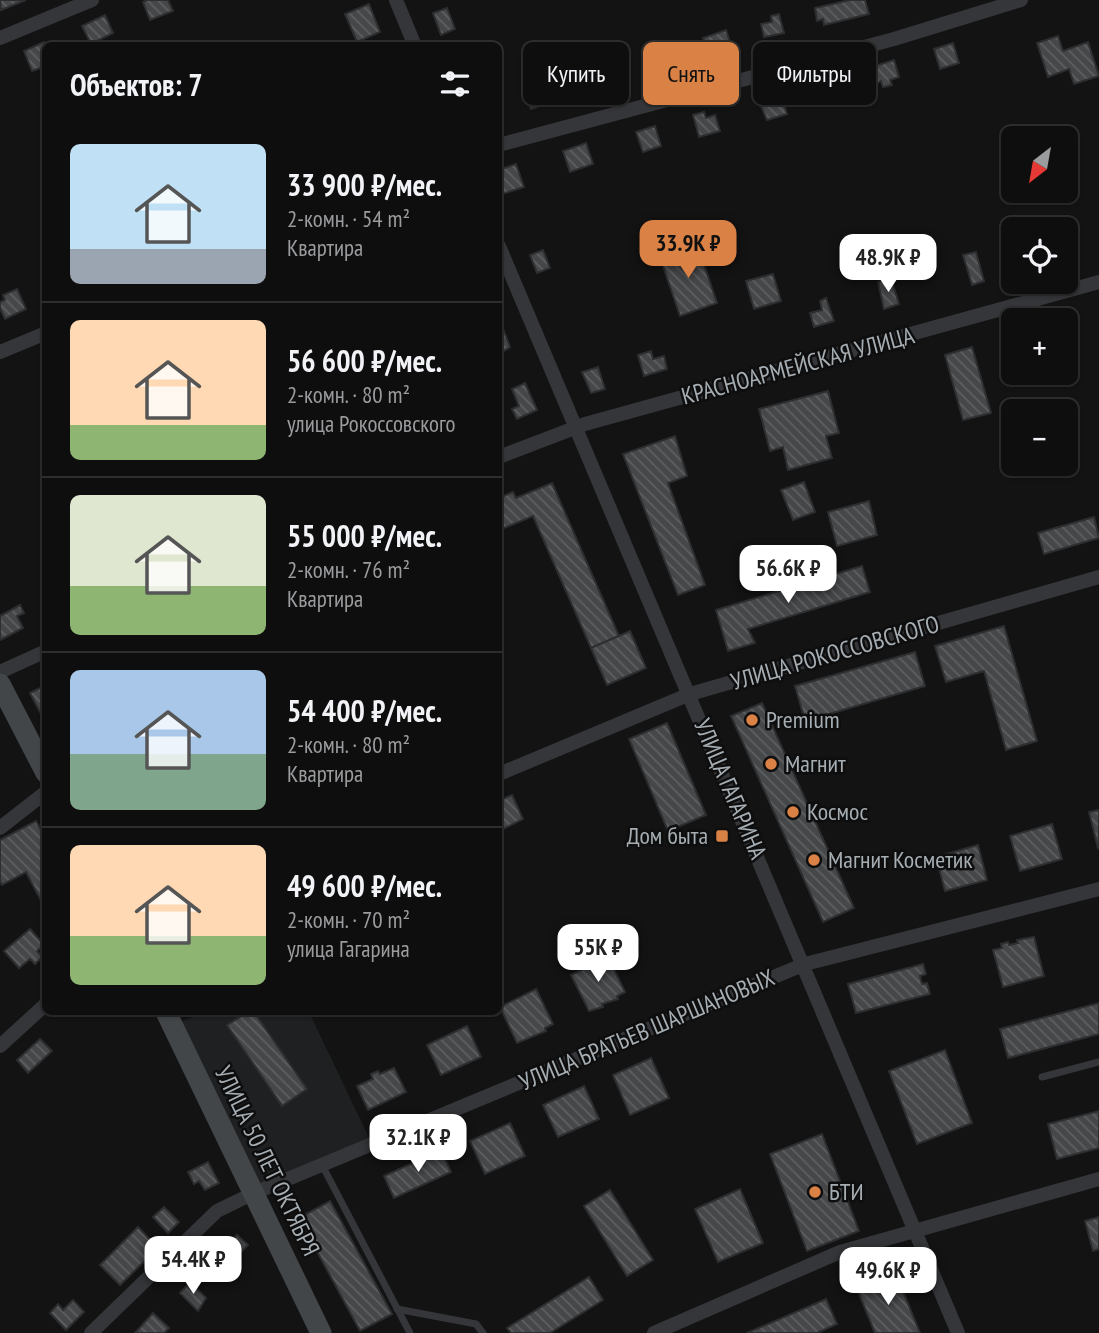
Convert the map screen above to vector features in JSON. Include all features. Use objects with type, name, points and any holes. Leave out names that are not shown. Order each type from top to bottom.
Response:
[{"type":"street","points":[[0,38],[92,0]]},
{"type":"street","points":[[396,0],[413,42]]},
{"type":"street","points":[[502,144],[894,38],[1021,0]]},
{"type":"street","name":"УЛИЦА ГАГАРИНА","points":[[502,253],[574,428],[805,964],[958,1333]]},
{"type":"street","name":"КРАСНОАРМЕЙСКАЯ УЛИЦА","points":[[502,456],[574,428],[1099,282]]},
{"type":"street","points":[[0,352],[42,335]]},
{"type":"street","name":"УЛИЦА РОКОССОВСКОГО","points":[[502,773],[690,694],[1099,577]]},
{"type":"street","points":[[0,672],[42,653]]},
{"type":"street","points":[[0,684],[42,765]]},
{"type":"street","points":[[0,828],[42,795]]},
{"type":"street","name":"УЛИЦА БРАТЬЕВ ШАРШАНОВЫХ","points":[[91,1333],[217,1211],[254,1193],[805,964],[1099,889]]},
{"type":"street","points":[[0,1046],[42,1008]]},
{"type":"street","name":"УЛИЦА 50 ЛЕТ ОКТЯБРЯ","points":[[167,1015],[321,1333]]},
{"type":"street","points":[[654,1333],[840,1252],[1099,1179]]},
{"type":"lane","points":[[1042,1077],[1099,1062]]},
{"type":"lane","points":[[322,1165],[410,1333]]},
{"type":"lane","points":[[397,1308],[476,1324],[483,1333]]},
{"type":"shaded area","points":[[198,1015],[310,1015],[372,1144],[254,1193],[177,1023]]},
{"type":"building","points":[[0,0],[26,0],[1,10]]},
{"type":"building","points":[[168,0],[173,11],[150,20],[143,2]]},
{"type":"building","points":[[850,0],[865,0],[869,14],[824,25],[823,19],[817,21],[815,8]]},
{"type":"building","points":[[369,4],[380,32],[357,42],[345,14]]},
{"type":"building","points":[[447,8],[455,29],[441,35],[433,13]]},
{"type":"building","points":[[779,14],[784,33],[764,37],[761,24],[772,22],[771,16]]},
{"type":"building","points":[[105,15],[113,33],[90,42],[82,26]]},
{"type":"building","points":[[726,30],[730,42],[704,42],[703,38]]},
{"type":"building","points":[[1058,36],[1063,51],[1088,42],[1099,76],[1074,84],[1069,69],[1048,77],[1037,43]]},
{"type":"building","points":[[42,43],[42,67],[32,71],[24,51]]},
{"type":"building","points":[[953,43],[959,63],[940,69],[934,49]]},
{"type":"building","points":[[894,60],[899,77],[890,80],[892,85],[883,87],[881,81],[877,83],[876,66]]},
{"type":"building","points":[[760,105],[784,105],[787,114],[767,120]]},
{"type":"building","points":[[704,112],[706,118],[715,115],[720,131],[699,137],[693,115]]},
{"type":"building","points":[[655,126],[661,146],[643,152],[636,132]]},
{"type":"building","points":[[586,143],[593,164],[570,172],[563,151]]},
{"type":"building","points":[[516,164],[524,187],[502,194],[502,169]]},
{"type":"building","points":[[697,244],[717,303],[680,316],[660,257]]},
{"type":"building","points":[[543,250],[550,268],[537,273],[530,255]]},
{"type":"building","points":[[976,252],[984,281],[972,285],[963,255]]},
{"type":"building","points":[[773,274],[781,301],[754,309],[746,281]]},
{"type":"building","points":[[891,278],[899,304],[884,309],[878,282]]},
{"type":"building","points":[[17,289],[26,309],[5,319],[0,302],[5,300],[3,295]]},
{"type":"building","points":[[826,298],[834,321],[814,327],[810,313],[822,310],[820,301]]},
{"type":"building","points":[[502,326],[510,347],[502,352]]},
{"type":"building","points":[[972,347],[991,413],[963,420],[945,355]]},
{"type":"building","points":[[651,351],[653,359],[664,356],[667,369],[644,376],[638,355]]},
{"type":"building","points":[[598,367],[605,389],[591,393],[582,372]]},
{"type":"building","points":[[525,383],[537,410],[517,419],[512,409],[519,406],[512,389]]},
{"type":"building","points":[[828,391],[839,433],[826,436],[832,458],[788,470],[783,447],[770,451],[759,409]]},
{"type":"building","points":[[675,436],[687,476],[668,483],[705,585],[678,595],[623,454]]},
{"type":"building","points":[[804,482],[815,512],[793,520],[781,490]]},
{"type":"building","points":[[552,483],[619,636],[591,648],[533,516],[502,529],[502,497],[513,492],[516,498]]},
{"type":"building","points":[[869,501],[877,535],[837,546],[828,512]]},
{"type":"building","points":[[1094,517],[1099,538],[1044,554],[1038,533]]},
{"type":"building","points":[[862,566],[870,592],[748,629],[755,643],[728,651],[716,610]]},
{"type":"building","points":[[20,605],[24,613],[17,616],[23,628],[0,640],[0,616]]},
{"type":"building","points":[[1004,626],[1037,741],[1006,750],[984,671],[946,682],[935,646]]},
{"type":"building","points":[[630,631],[646,668],[607,685],[591,648]]},
{"type":"building","points":[[915,652],[925,686],[805,721],[795,686]]},
{"type":"building","points":[[42,687],[42,711],[40,712],[30,693]]},
{"type":"building","name":"Космос","points":[[762,703],[854,908],[823,922],[731,716]]},
{"type":"building","points":[[667,723],[706,815],[668,831],[629,739]]},
{"type":"building","points":[[512,795],[523,819],[502,830],[502,800]]},
{"type":"building","points":[[1099,810],[1099,847],[1098,848],[1089,812]]},
{"type":"building","points":[[36,821],[42,832],[42,902],[26,872],[2,885],[0,840]]},
{"type":"building","points":[[1052,824],[1062,859],[1020,871],[1010,836]]},
{"type":"building","points":[[978,845],[987,880],[945,891],[936,857]]},
{"type":"building","points":[[30,929],[42,943],[37,951],[42,957],[35,964],[30,959],[19,968],[4,951]]},
{"type":"building","points":[[1034,937],[1044,976],[1003,987],[993,950],[1002,948],[1001,944],[1008,942],[1009,945],[1018,943],[1017,940]]},
{"type":"building","points":[[608,957],[625,992],[617,996],[618,999],[602,1004],[603,1007],[589,1011],[571,975]]},
{"type":"building","points":[[923,964],[926,974],[920,976],[922,984],[927,983],[930,994],[856,1013],[848,984]]},
{"type":"building","points":[[536,989],[553,1024],[545,1028],[546,1031],[517,1043],[502,1006]]},
{"type":"building","points":[[1099,1003],[1099,1034],[1008,1058],[1000,1029]]},
{"type":"building","points":[[243,1015],[256,1015],[307,1089],[282,1106],[227,1025]]},
{"type":"building","points":[[467,1026],[481,1057],[441,1075],[427,1045]]},
{"type":"building","points":[[40,1039],[52,1051],[28,1073],[17,1060]]},
{"type":"building","points":[[945,1050],[972,1123],[917,1144],[889,1071]]},
{"type":"building","points":[[651,1058],[669,1098],[630,1115],[613,1075]]},
{"type":"building","points":[[394,1068],[406,1092],[368,1110],[357,1086],[373,1079],[371,1074],[378,1071],[380,1074]]},
{"type":"building","points":[[584,1086],[599,1119],[558,1137],[543,1105]]},
{"type":"building","points":[[1099,1111],[1099,1148],[1057,1159],[1048,1124]]},
{"type":"building","points":[[510,1123],[525,1156],[485,1174],[470,1141]]},
{"type":"building","name":"БТИ","points":[[822,1134],[859,1231],[807,1251],[770,1154]]},
{"type":"building","points":[[441,1150],[451,1172],[394,1198],[384,1176]]},
{"type":"building","points":[[208,1162],[219,1183],[205,1190],[199,1181],[194,1184],[188,1172]]},
{"type":"building","points":[[740,1189],[763,1243],[718,1262],[695,1209]]},
{"type":"building","points":[[610,1190],[653,1260],[627,1276],[584,1206]]},
{"type":"building","points":[[330,1201],[392,1314],[360,1331],[299,1218]]},
{"type":"building","points":[[164,1207],[179,1222],[168,1233],[153,1217]]},
{"type":"building","points":[[1099,1217],[1099,1249],[1093,1251],[1085,1221]]},
{"type":"building","points":[[138,1227],[158,1248],[120,1285],[100,1265]]},
{"type":"building","points":[[237,1235],[248,1245],[226,1267],[216,1256]]},
{"type":"building","points":[[896,1274],[920,1333],[875,1333],[857,1289]]},
{"type":"building","points":[[589,1277],[603,1300],[550,1333],[511,1333],[507,1328]]},
{"type":"building","points":[[190,1282],[206,1298],[198,1311],[180,1293]]},
{"type":"building","points":[[826,1299],[837,1324],[817,1333],[747,1333]]},
{"type":"building","points":[[73,1300],[84,1312],[66,1330],[50,1313],[58,1304],[63,1310]]},
{"type":"building","points":[[153,1313],[169,1328],[164,1333],[135,1333]]},
{"type":"place","name":"Premium","points":[[752,720]]},
{"type":"place","name":"Магнит","points":[[771,764]]},
{"type":"place","name":"Космос","points":[[793,812]]},
{"type":"place","name":"Дом быта","points":[[722,836]]},
{"type":"place","name":"Магнит Косметик","points":[[814,860]]},
{"type":"place","name":"БТИ","points":[[815,1192]]}]
